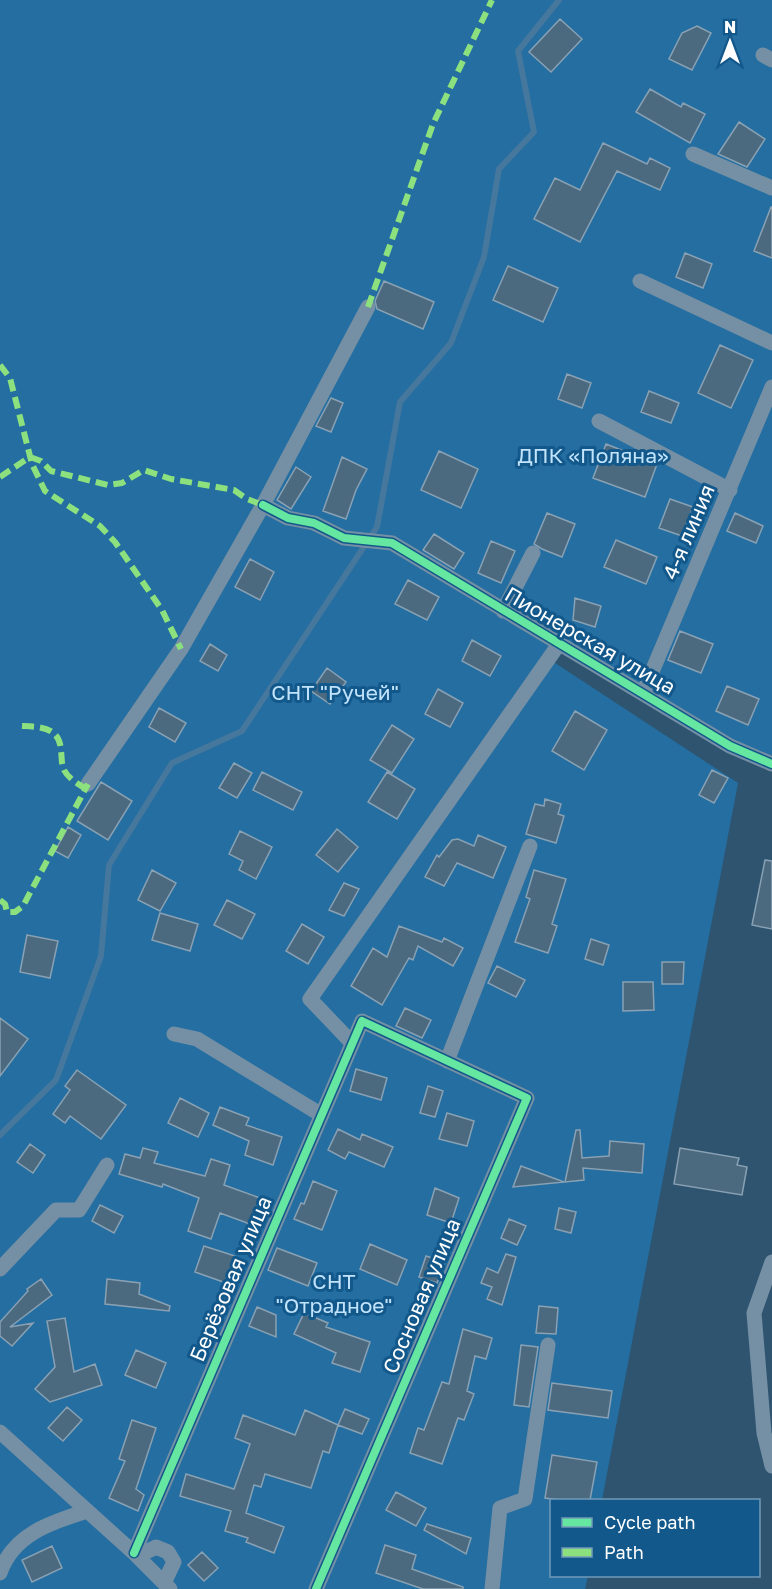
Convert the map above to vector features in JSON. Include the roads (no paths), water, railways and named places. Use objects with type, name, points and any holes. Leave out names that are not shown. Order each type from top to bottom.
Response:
[{"type":"street","points":[[693,154],[772,188]]},
{"type":"street","points":[[640,281],[772,343]]},
{"type":"street","points":[[88,784],[181,649],[263,505],[368,307]]},
{"type":"street","name":"4-я линия","points":[[643,693],[772,387]]},
{"type":"street","points":[[599,421],[730,490]]},
{"type":"street","name":"Пионерская улица","points":[[263,505],[288,518],[314,523],[344,538],[387,543],[730,746],[772,764]]},
{"type":"street","points":[[503,611],[533,554]]},
{"type":"street","points":[[352,1043],[310,999],[559,644]]},
{"type":"street","points":[[447,1061],[530,846]]},
{"type":"street","name":"Берёзовая улица","points":[[136,1554],[320,1114],[362,1021],[447,1061]]},
{"type":"street","points":[[174,1034],[197,1039],[320,1114]]},
{"type":"street","name":"Сосновая улица","points":[[316,1589],[527,1098],[447,1061]]},
{"type":"street","points":[[0,1269],[56,1210],[80,1210],[107,1165]]},
{"type":"street","points":[[772,1262],[754,1313],[764,1433],[772,1466]]},
{"type":"street","points":[[492,1589],[500,1508],[525,1500],[548,1345]]},
{"type":"street","points":[[0,1432],[136,1554],[167,1586],[174,1562],[168,1552],[156,1547],[136,1554]]},
{"type":"street","points":[[0,1573],[6,1559],[28,1534],[57,1520],[87,1511]]},
{"type":"waterway","points":[[0,1135],[56,1080],[101,956],[109,865],[172,763],[242,731],[377,527],[400,402],[451,343],[484,257],[499,169],[534,132],[518,51],[559,0]]},
{"type":"park label","name":"ДПК «Поляна»","points":[[593,456]]},
{"type":"park label","name":"СНТ \"Ручей\"","points":[[335,693]]},
{"type":"park label","name":"СНТ \"Отрадное\"","points":[[334,1294]]}]
